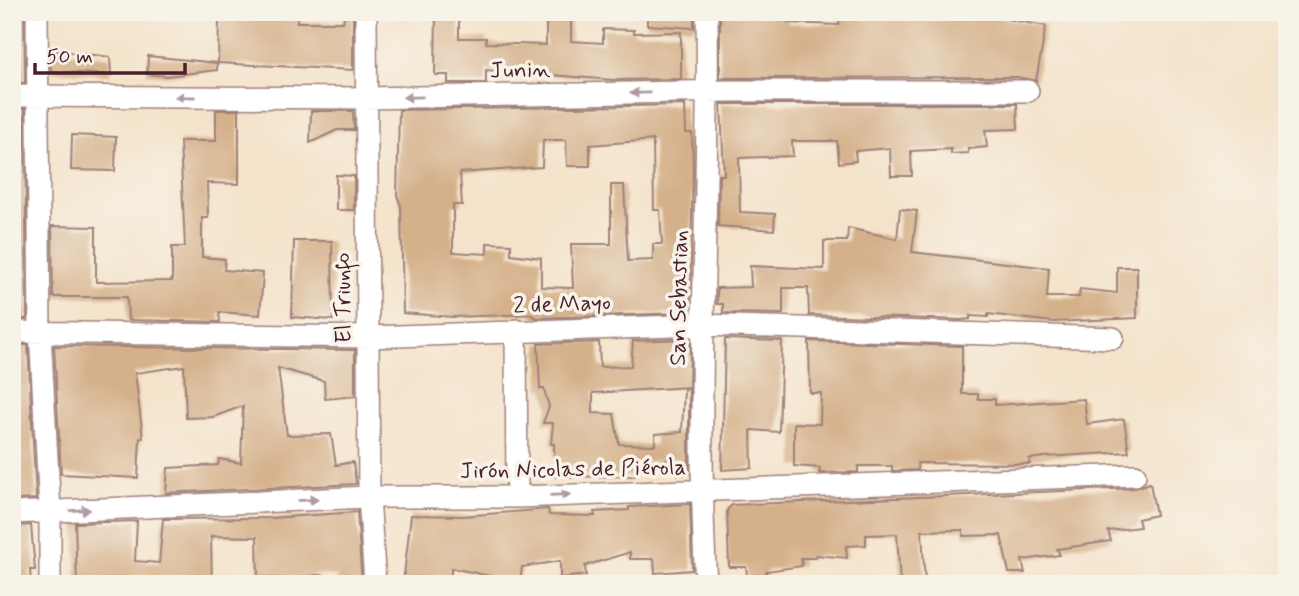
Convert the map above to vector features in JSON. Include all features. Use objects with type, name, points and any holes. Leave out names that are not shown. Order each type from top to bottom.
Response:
[{"type":"street","points":[[37,12],[40,333],[50,511],[50,584]]},
{"type":"street","name":"El Triunfo","points":[[366,12],[369,497],[375,584]]},
{"type":"street","name":"San Sebastian","points":[[706,584],[701,491],[707,12]]},
{"type":"street","name":"Junin","points":[[12,96],[365,98],[708,92],[1028,92]]},
{"type":"street","name":"2 de Mayo","points":[[12,332],[369,337],[704,325],[1113,338]]},
{"type":"street","points":[[516,330],[517,497]]},
{"type":"street","name":"Jirón Nicolas de Piérola","points":[[12,513],[369,497],[517,497],[1135,475]]},
{"type":"building","points":[[12,12],[24,12],[25,83],[12,83]]},
{"type":"building","points":[[345,12],[353,12],[353,70],[218,63],[219,19],[262,15],[297,17],[297,22],[343,22]]},
{"type":"building","points":[[436,12],[459,14],[459,38],[486,38],[486,43],[546,45],[546,20],[555,20],[556,13],[571,13],[571,41],[603,43],[603,29],[634,30],[634,33],[681,32],[681,79],[613,80],[486,70],[486,83],[448,83],[448,75],[435,75]]},
{"type":"building","points":[[647,12],[694,12],[694,28],[647,25]]},
{"type":"building","points":[[720,12],[789,12],[788,23],[839,25],[840,16],[874,16],[875,12],[1005,12],[1006,19],[1046,26],[1036,81],[1017,77],[720,78]]},
{"type":"building","points":[[50,50],[110,57],[111,75],[51,71]]},
{"type":"building","points":[[148,56],[217,63],[217,70],[166,76],[147,74]]},
{"type":"building","points":[[721,104],[1017,104],[1018,129],[985,130],[987,147],[968,149],[968,153],[951,154],[951,149],[911,151],[912,176],[891,176],[890,148],[855,151],[856,161],[839,163],[837,141],[792,141],[793,156],[739,158],[740,212],[775,214],[774,230],[718,226],[719,175],[724,175]]},
{"type":"building","points":[[685,105],[686,133],[692,133],[693,168],[690,303],[683,303],[683,313],[537,318],[529,314],[453,317],[403,313],[401,206],[397,195],[399,110]],"holes":[[[543,140],[566,140],[567,166],[590,166],[590,145],[653,140],[654,210],[660,210],[662,244],[653,244],[653,260],[628,261],[624,185],[611,185],[611,244],[571,244],[573,288],[541,287],[541,258],[511,254],[511,244],[487,243],[487,254],[453,252],[453,205],[462,205],[460,173],[542,167]]]},
{"type":"building","points":[[12,109],[25,109],[27,319],[12,319]]},
{"type":"building","points":[[216,110],[239,110],[239,184],[207,183],[208,218],[202,218],[202,257],[225,259],[224,270],[263,273],[260,315],[219,312],[220,322],[128,320],[127,297],[53,297],[52,226],[96,227],[96,282],[172,281],[172,247],[185,247],[180,141],[216,141]]},
{"type":"building","points":[[311,111],[353,111],[354,130],[337,130],[310,143]]},
{"type":"building","points":[[72,135],[116,137],[115,171],[71,170]]},
{"type":"building","points":[[336,175],[354,176],[354,210],[336,210]]},
{"type":"building","points":[[900,209],[917,211],[912,252],[1049,268],[1047,297],[1079,297],[1080,289],[1117,293],[1117,267],[1137,267],[1137,318],[1053,322],[988,314],[988,317],[970,316],[970,319],[961,320],[809,315],[808,288],[783,288],[783,314],[723,313],[723,304],[717,304],[717,288],[751,287],[750,266],[824,269],[824,241],[847,241],[848,228],[897,239]]},
{"type":"building","points":[[294,241],[332,241],[333,320],[292,317]]},
{"type":"building","points":[[685,339],[685,342],[690,342],[689,387],[593,393],[593,413],[614,414],[619,444],[655,445],[655,434],[682,432],[684,389],[689,389],[689,474],[678,475],[676,458],[634,464],[635,476],[555,477],[554,444],[551,444],[553,423],[543,423],[549,407],[544,389],[540,389],[538,344],[599,342],[600,367],[631,366],[633,341]]},
{"type":"building","points":[[725,339],[782,341],[779,432],[751,430],[752,468],[722,470]]},
{"type":"building","points":[[809,341],[962,346],[962,394],[978,394],[978,399],[995,399],[995,405],[1084,399],[1087,424],[1124,419],[1129,452],[1044,457],[1029,459],[1030,464],[917,463],[918,470],[892,471],[892,466],[858,466],[858,472],[819,473],[820,468],[794,466],[794,423],[820,424],[821,393],[810,393]]},
{"type":"building","points":[[12,345],[28,345],[36,499],[13,500]]},
{"type":"building","points":[[54,346],[355,350],[355,396],[325,399],[324,381],[278,368],[287,435],[331,434],[336,465],[353,462],[356,484],[166,493],[168,468],[218,465],[219,459],[241,463],[243,406],[213,417],[186,418],[184,366],[135,373],[143,438],[140,438],[138,478],[61,474]]},
{"type":"building","points":[[1150,483],[1156,515],[1138,519],[1140,527],[1108,531],[1111,541],[1057,549],[1060,555],[1022,560],[1025,573],[1009,573],[1001,535],[963,536],[963,530],[922,531],[925,584],[900,584],[897,534],[866,535],[866,545],[846,546],[847,558],[816,555],[816,558],[801,558],[802,566],[766,571],[767,584],[748,584],[746,567],[729,567],[727,510],[732,505],[1135,488]]},
{"type":"building","points":[[690,504],[692,570],[655,573],[654,559],[630,559],[630,552],[585,566],[586,575],[560,578],[560,561],[522,567],[520,582],[451,568],[451,584],[403,584],[411,515],[463,516],[548,509],[549,515],[595,516],[594,512],[629,510],[629,507]]},
{"type":"building","points":[[357,512],[362,584],[337,584],[337,576],[316,575],[302,577],[302,580],[258,577],[257,537],[211,536],[212,584],[178,584],[178,578],[140,578],[141,584],[77,584],[75,523],[137,521],[135,561],[159,563],[163,519],[270,518]]},
{"type":"building","points":[[31,525],[35,570],[30,570],[31,584],[12,584],[12,545],[19,545],[16,526]]}]
